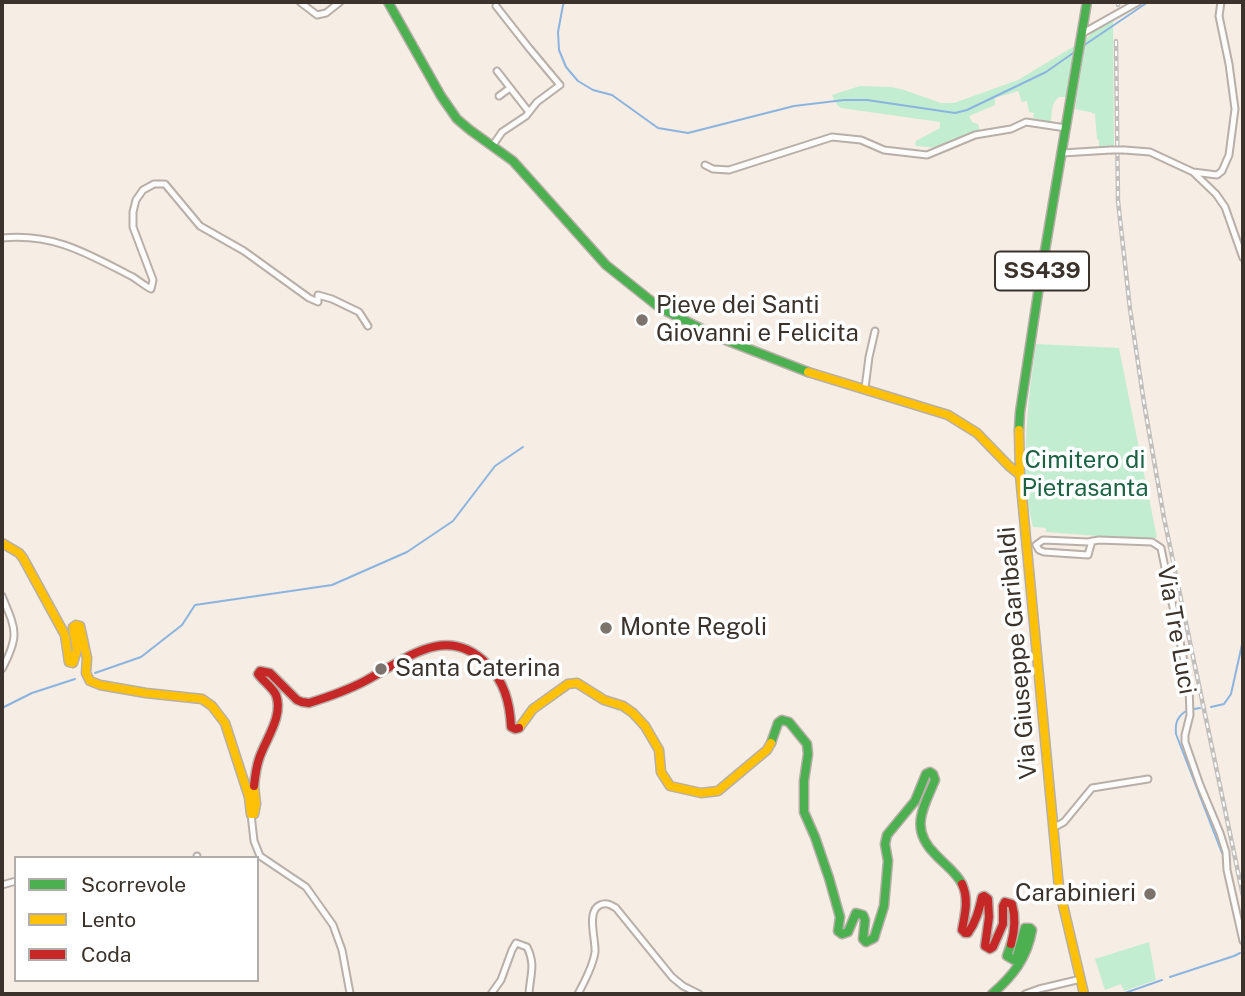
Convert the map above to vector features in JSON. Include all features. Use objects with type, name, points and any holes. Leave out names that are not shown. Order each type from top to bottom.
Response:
[{"type":"street","points":[[300,2],[317,15],[326,13],[341,2]]},
{"type":"street","name":"SS439","points":[[1020,475],[1020,412],[1087,2]]},
{"type":"street","points":[[1080,38],[1138,2]]},
{"type":"street","points":[[1061,153],[1111,150],[1150,152],[1193,172],[1217,175],[1222,172],[1229,155],[1235,110],[1219,16],[1221,2]]},
{"type":"street","points":[[390,3],[459,121],[504,153],[606,265],[660,309],[758,354],[934,410],[960,421],[982,437],[1020,475]]},
{"type":"street","points":[[493,145],[502,132],[526,116],[537,102],[560,85],[496,6]]},
{"type":"street","points":[[497,71],[529,112]]},
{"type":"street","points":[[499,96],[510,88]]},
{"type":"street","points":[[1235,110],[1243,109]]},
{"type":"street","points":[[705,165],[713,169],[729,170],[832,137],[861,140],[884,150],[927,155],[975,135],[1012,129],[1026,121],[1066,128]]},
{"type":"street","points":[[1193,172],[1216,194],[1224,207],[1243,258]]},
{"type":"street","points":[[2,238],[30,237],[90,254],[151,289],[153,280],[133,227],[132,212],[143,190],[154,184],[165,184],[200,226],[244,251],[309,298],[318,302],[318,295],[359,312],[368,326]]},
{"type":"street","points":[[865,388],[876,331]]},
{"type":"street","name":"Via Giuseppe Garibaldi","points":[[1020,475],[1059,888],[1084,994]]},
{"type":"street","name":"Via Tre Luci","points":[[1036,545],[1043,540],[1099,540],[1152,542],[1161,548],[1189,686],[1190,715],[1185,742],[1226,852],[1227,870],[1243,941]]},
{"type":"street","name":"Via Tre Luci","points":[[1026,542],[1036,545],[1044,552],[1088,555],[1092,541]]},
{"type":"street","points":[[2,543],[23,558],[65,635],[69,663],[76,660],[77,652],[73,627],[80,626],[87,658],[86,673],[90,681],[146,693],[202,699],[216,709],[225,723],[249,797],[254,841],[260,856],[306,887],[332,925],[342,950],[350,993]]},
{"type":"street","points":[[2,596],[15,635],[11,652],[2,669]]},
{"type":"street","points":[[251,814],[256,811],[254,790],[257,767],[274,725],[277,702],[272,687],[260,678],[260,671],[270,673],[296,699],[309,703],[363,682],[425,649],[444,645],[465,648],[496,673],[512,713],[513,729],[518,729],[533,709],[568,684],[577,683],[604,700],[624,707],[645,726],[659,750],[661,772],[670,786],[701,793],[718,791],[761,756],[773,740],[778,723],[782,720],[789,722],[807,744],[804,811],[829,878],[840,917],[838,930],[842,934],[848,932],[856,913],[860,913],[865,920],[863,939],[870,942],[874,938],[884,906],[887,835],[915,801],[926,774],[933,774],[935,780],[923,807],[920,829],[925,844],[964,887],[966,911],[962,930],[965,933],[971,930],[984,896],[989,904],[987,948],[993,947],[1003,924],[1004,902],[1012,904],[1016,929],[1007,956],[1010,960],[1017,956],[1024,928],[1032,930],[1020,966],[992,994]]},
{"type":"street","points":[[1054,828],[1064,822],[1092,788],[1149,779]]},
{"type":"street","points":[[578,994],[595,951],[593,914],[597,907],[605,904],[616,908],[673,977],[699,994]]},
{"type":"street","points":[[491,994],[501,980],[516,943],[527,947],[533,964],[529,994]]},
{"type":"street","points":[[1025,994],[1081,979]]},
{"type":"green space","points":[[1113,19],[1114,147],[1099,147],[1095,114],[1075,109],[1085,41],[1092,32]]},
{"type":"green space","points":[[1076,45],[1069,97],[1056,99],[1051,122],[1033,118],[1034,113],[1029,112],[1027,101],[1022,102],[1018,91],[995,98],[995,105],[969,116],[972,122],[978,124],[980,131],[941,148],[915,144],[940,128],[940,122],[841,108],[832,95],[860,86],[891,87],[941,103],[954,103],[1018,80]]},
{"type":"green space","name":"Cimitero di Pietrasanta","points":[[1036,344],[1119,348],[1157,538],[1046,532],[1046,528],[1033,527],[1027,495],[1026,449]]},
{"type":"green space","points":[[1149,942],[1156,980],[1124,991],[1121,984],[1105,990],[1095,959]]},
{"type":"waterway","points":[[565,2],[558,32],[559,50],[566,67],[578,81],[593,90],[612,95],[658,128],[688,133],[794,106],[844,100],[867,100],[955,113],[967,110],[1046,72],[1076,51]]},
{"type":"waterway","points":[[1083,46],[1148,2]]},
{"type":"waterway","points":[[95,673],[141,657],[182,625],[195,605],[332,585],[407,552],[453,521],[495,466],[523,447]]},
{"type":"waterway","points":[[1211,707],[1224,704],[1231,694],[1243,640]]},
{"type":"waterway","points":[[2,708],[32,693],[75,679]]},
{"type":"waterway","points":[[1194,709],[1200,708]]},
{"type":"waterway","points":[[1186,711],[1177,721],[1176,734],[1222,853]]},
{"type":"waterway","points":[[1170,977],[1240,953]]},
{"type":"waterway","points":[[1122,994],[1162,980]]},
{"type":"railway","points":[[1116,41],[1118,201],[1130,309],[1164,518],[1243,896]]},
{"type":"traffic: fast","points":[[388,2],[457,119],[513,161],[606,265],[660,308],[718,337],[808,372]]},
{"type":"traffic: fast","points":[[1019,430],[1040,280],[1087,2]]},
{"type":"traffic: fast","points":[[771,743],[778,723],[782,720],[789,722],[807,744],[804,812],[829,878],[840,917],[838,931],[842,934],[848,932],[856,913],[863,915],[865,920],[863,939],[866,942],[874,938],[884,906],[887,835],[915,801],[926,774],[930,772],[935,780],[921,819],[923,836],[928,846],[962,884]]},
{"type":"traffic: fast","points":[[992,994],[1018,966],[1027,949],[1032,930],[1025,928],[1014,960],[1007,956],[1011,944]]},
{"type":"traffic: slow","points":[[808,372],[948,415],[977,433],[1020,475]]},
{"type":"traffic: slow","points":[[1019,430],[1020,475],[1059,888],[1084,994]]},
{"type":"traffic: slow","points":[[2,543],[23,558],[65,635],[69,662],[73,663],[77,650],[73,627],[76,625],[80,626],[87,658],[86,673],[90,681],[146,693],[202,699],[212,706],[225,723],[249,797],[251,814],[254,814],[256,804],[254,786]]},
{"type":"traffic: slow","points":[[519,728],[533,709],[568,684],[577,683],[604,700],[623,706],[645,726],[659,750],[661,772],[670,786],[701,793],[718,791],[767,750],[771,743]]},
{"type":"traffic: jam","points":[[254,786],[259,759],[278,711],[276,695],[258,674],[260,671],[270,673],[297,700],[309,703],[358,684],[425,649],[455,646],[471,651],[492,670],[505,692],[511,727],[519,728]]},
{"type":"traffic: jam","points":[[962,884],[966,901],[962,930],[968,933],[971,929],[984,896],[988,899],[989,917],[985,946],[990,949],[993,947],[1003,924],[1005,902],[1012,904],[1014,914],[1011,944]]},
{"type":"place","name":"Pieve dei Santi Giovanni e Felicita","points":[[642,320]]},
{"type":"place","name":"Monte Regoli","points":[[606,628]]},
{"type":"place","name":"Santa Caterina","points":[[381,669]]},
{"type":"place","name":"Carabinieri","points":[[1150,894]]}]
